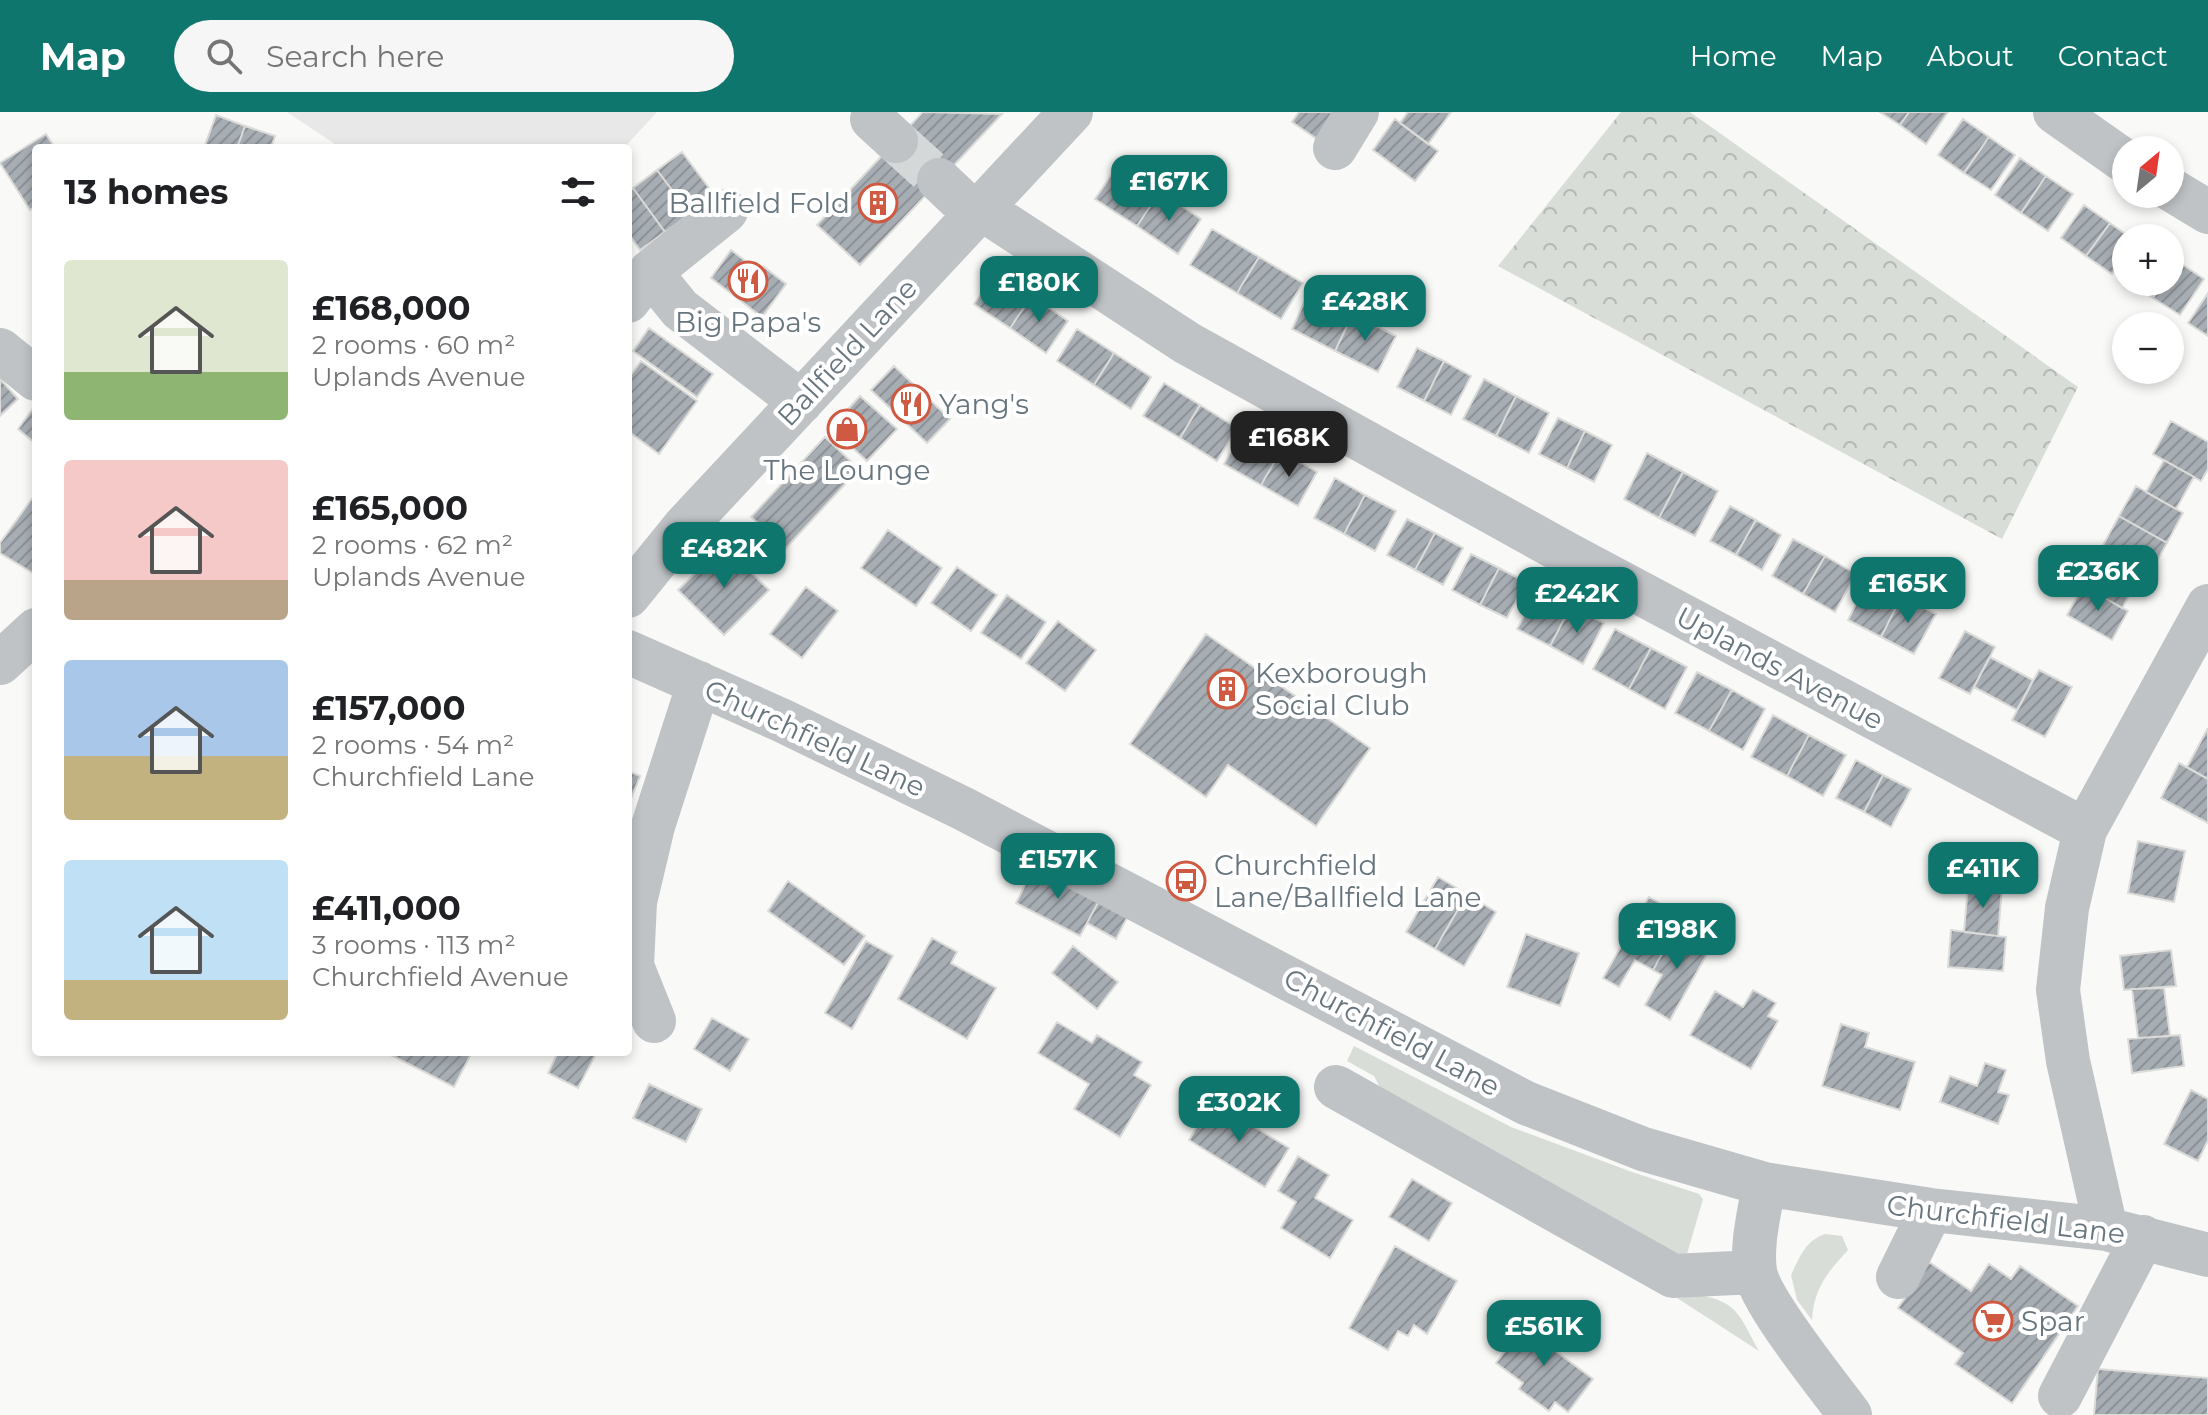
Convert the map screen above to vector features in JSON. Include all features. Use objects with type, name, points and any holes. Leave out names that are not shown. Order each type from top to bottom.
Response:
[{"type":"street","name":"Ballfield Lane","points":[[632,591],[684,527],[1071,112]]},
{"type":"street","points":[[2055,112],[2112,152]]},
{"type":"street","points":[[939,180],[979,212]]},
{"type":"street","points":[[2184,197],[2208,212]]},
{"type":"street","points":[[726,211],[639,286],[680,309],[801,402]]},
{"type":"street","name":"Uplands Avenue","points":[[979,212],[1187,343],[1569,555],[2085,830]]},
{"type":"street","points":[[0,350],[32,376]]},
{"type":"street","points":[[2060,1396],[2124,1233],[2068,1061],[2058,990],[2067,908],[2085,830],[2208,606]]},
{"type":"street","points":[[0,663],[32,634]]},
{"type":"street","name":"Churchfield Lane","points":[[632,654],[962,808],[1526,1103],[1643,1149],[1764,1184],[1931,1210],[2124,1233],[2208,1255]]},
{"type":"street","points":[[654,1021],[632,966],[635,902],[653,826],[699,683]]},
{"type":"street","points":[[1336,1087],[1673,1276],[1755,1272]]},
{"type":"street","points":[[1764,1184],[1755,1272],[1772,1308],[1850,1415]]},
{"type":"street","points":[[1898,1277],[1931,1210]]},
{"type":"shaded area","points":[[287,112],[657,112],[628,144],[335,144]]},
{"type":"green space","points":[[1621,112],[1690,112],[2078,387],[2002,539],[1498,266]]},
{"type":"green space","points":[[1354,1046],[1511,1127],[1699,1194],[1703,1199],[1687,1254],[1676,1255],[1383,1093],[1374,1076],[1347,1061]]},
{"type":"green space","points":[[1825,1234],[1842,1236],[1848,1250],[1823,1282],[1812,1320],[1797,1300],[1791,1275],[1808,1245]]},
{"type":"green space","points":[[1698,1295],[1722,1302],[1737,1313],[1759,1351],[1677,1298]]},
{"type":"building","name":"Ballfield Fold","points":[[923,112],[1002,114],[860,265],[817,225]]},
{"type":"building","points":[[1299,112],[1345,112],[1323,143],[1292,122]]},
{"type":"building","points":[[1408,112],[1451,112],[1428,144],[1400,123]]},
{"type":"building","points":[[1880,112],[1909,112],[1900,125]]},
{"type":"building","points":[[1909,112],[1948,112],[1926,144],[1900,125]]},
{"type":"building","points":[[216,115],[245,126],[238,144],[205,144]]},
{"type":"building","points":[[1395,119],[1438,151],[1415,181],[1373,150]]},
{"type":"building","points":[[1963,119],[1989,137],[1964,173],[1938,155]]},
{"type":"building","points":[[245,126],[275,136],[272,144],[238,144]]},
{"type":"building","points":[[46,134],[52,144],[32,144],[30,210],[0,163]]},
{"type":"building","points":[[1989,137],[2015,155],[1991,190],[1964,173]]},
{"type":"building","points":[[682,152],[715,196],[690,214],[657,170]]},
{"type":"building","points":[[2020,158],[2046,176],[2021,213],[1995,195]]},
{"type":"building","points":[[1118,165],[1160,192],[1137,226],[1095,199]]},
{"type":"building","points":[[657,170],[690,214],[665,232],[633,188]]},
{"type":"building","points":[[2046,176],[2073,194],[2048,231],[2021,213]]},
{"type":"building","points":[[632,189],[665,232],[640,250],[632,239]]},
{"type":"building","points":[[1160,192],[1201,219],[1178,254],[1137,226]]},
{"type":"building","points":[[2084,205],[2110,223],[2086,256],[2061,238]]},
{"type":"building","points":[[2110,223],[2112,224],[2112,274],[2086,256]]},
{"type":"building","points":[[1212,229],[1259,257],[1237,293],[1190,265]]},
{"type":"building","name":"Big Papa's","points":[[731,250],[760,272],[764,267],[786,284],[762,317],[711,278]]},
{"type":"building","points":[[1259,257],[1303,283],[1281,319],[1237,293]]},
{"type":"building","points":[[2184,266],[2204,279],[2182,312],[2175,312],[2153,298],[2184,296]]},
{"type":"building","points":[[996,272],[1032,296],[1010,328],[974,304]]},
{"type":"building","points":[[1309,292],[1353,314],[1335,351],[1292,329]]},
{"type":"building","points":[[2208,293],[2208,336],[2188,323]]},
{"type":"building","points":[[1032,296],[1068,321],[1046,353],[1010,328]]},
{"type":"building","points":[[1353,314],[1396,336],[1378,372],[1335,351]]},
{"type":"building","points":[[649,328],[713,374],[697,397],[633,351]]},
{"type":"building","points":[[1077,329],[1114,353],[1094,385],[1057,361]]},
{"type":"building","points":[[1417,348],[1444,361],[1424,401],[1397,387]]},
{"type":"building","points":[[1114,353],[1151,377],[1131,409],[1094,385]]},
{"type":"building","points":[[641,361],[697,401],[659,454],[632,434],[632,373]]},
{"type":"building","points":[[1444,361],[1471,376],[1451,415],[1424,401]]},
{"type":"building","name":"Yang's","points":[[894,366],[950,419],[927,443],[871,390]]},
{"type":"building","points":[[0,379],[18,399],[0,416]]},
{"type":"building","points":[[1484,379],[1516,396],[1496,436],[1463,419]]},
{"type":"building","points":[[1164,383],[1200,405],[1180,438],[1143,416]]},
{"type":"building","points":[[860,396],[897,429],[867,461],[831,428]]},
{"type":"building","points":[[1516,396],[1549,413],[1529,453],[1496,436]]},
{"type":"building","points":[[1200,405],[1237,428],[1217,461],[1180,438]]},
{"type":"building","points":[[32,410],[32,441],[18,429]]},
{"type":"building","points":[[1558,418],[1585,431],[1567,468],[1539,454]]},
{"type":"building","points":[[2171,421],[2208,442],[2208,469],[2201,481],[2153,454]]},
{"type":"building","points":[[1243,430],[1281,451],[1261,485],[1224,464]]},
{"type":"building","points":[[1585,431],[1612,445],[1594,482],[1567,468]]},
{"type":"building","points":[[825,437],[859,469],[786,548],[751,517]]},
{"type":"building","points":[[1281,451],[1317,472],[1298,506],[1261,485]]},
{"type":"building","points":[[1647,453],[1683,472],[1659,518],[1624,499]]},
{"type":"building","points":[[2164,460],[2194,477],[2176,509],[2146,492]]},
{"type":"building","points":[[1683,472],[1718,491],[1695,536],[1659,518]]},
{"type":"building","points":[[1335,478],[1365,495],[1344,534],[1314,518]]},
{"type":"building","points":[[2136,486],[2183,513],[2167,543],[2119,516]]},
{"type":"building","points":[[1365,495],[1396,511],[1375,551],[1344,534]]},
{"type":"building","points":[[32,499],[32,573],[0,553],[0,543]]},
{"type":"building","points":[[1730,506],[1756,520],[1736,555],[1710,541]]},
{"type":"building","points":[[2119,516],[2167,543],[2150,574],[2102,547]]},
{"type":"building","points":[[1407,519],[1435,533],[1415,570],[1387,555]]},
{"type":"building","points":[[1756,520],[1781,535],[1762,570],[1736,555]]},
{"type":"building","points":[[888,530],[942,568],[916,606],[861,568]]},
{"type":"building","points":[[1435,533],[1463,548],[1443,585],[1415,570]]},
{"type":"building","points":[[1793,539],[1825,556],[1803,594],[1772,576]]},
{"type":"building","points":[[724,545],[769,590],[724,635],[678,590]]},
{"type":"building","points":[[2114,553],[2143,570],[2122,608],[2093,591]]},
{"type":"building","points":[[1471,554],[1499,568],[1480,605],[1452,590]]},
{"type":"building","points":[[1825,556],[1856,574],[1835,612],[1803,594]]},
{"type":"building","points":[[957,567],[997,595],[971,631],[931,603]]},
{"type":"building","points":[[1499,568],[1526,582],[1507,618],[1480,605]]},
{"type":"building","points":[[1869,579],[1902,596],[1881,637],[1848,620]]},
{"type":"building","points":[[2083,586],[2128,611],[2112,640],[2067,615]]},
{"type":"building","points":[[806,587],[838,611],[802,658],[770,634]]},
{"type":"building","points":[[1539,589],[1571,606],[1550,646],[1517,629]]},
{"type":"building","points":[[1007,595],[1046,622],[1021,659],[981,633]]},
{"type":"building","points":[[1902,596],[1936,614],[1914,654],[1881,637]]},
{"type":"building","points":[[1571,606],[1604,623],[1583,664],[1550,646]]},
{"type":"building","points":[[1058,621],[1096,650],[1065,691],[1026,663]]},
{"type":"building","points":[[1615,629],[1651,648],[1629,689],[1593,669]]},
{"type":"building","points":[[1965,631],[1995,647],[1970,694],[1939,678]]},
{"type":"building","name":"Kexborough Social Club","points":[[1206,634],[1370,748],[1316,826],[1228,765],[1206,797],[1130,744]]},
{"type":"building","points":[[1651,648],[1687,667],[1665,709],[1629,689]]},
{"type":"building","points":[[1990,657],[2033,680],[2017,710],[1974,687]]},
{"type":"building","points":[[2039,670],[2072,687],[2045,737],[2012,720]]},
{"type":"building","points":[[1697,672],[1732,690],[1709,731],[1675,713]]},
{"type":"building","points":[[1732,690],[1765,709],[1743,750],[1709,731]]},
{"type":"building","points":[[1773,715],[1809,735],[1787,776],[1751,757]]},
{"type":"building","points":[[2208,728],[2208,779],[2187,767]]},
{"type":"building","points":[[1809,735],[1846,755],[1823,796],[1787,776]]},
{"type":"building","points":[[1856,760],[1883,775],[1864,812],[1836,798]]},
{"type":"building","points":[[2179,763],[2208,779],[2208,823],[2161,798]]},
{"type":"building","points":[[632,773],[640,776],[632,796]]},
{"type":"building","points":[[1883,775],[1911,789],[1891,827],[1864,812]]},
{"type":"building","points":[[2138,841],[2185,851],[2174,902],[2128,893]]},
{"type":"building","points":[[1961,849],[2013,853],[2010,889],[1958,884]]},
{"type":"building","points":[[1035,865],[1100,899],[1080,936],[1016,903]]},
{"type":"building","points":[[1438,877],[1467,894],[1435,949],[1406,932]]},
{"type":"building","points":[[788,881],[865,936],[844,965],[768,911]]},
{"type":"building","points":[[1968,885],[2002,888],[1998,936],[1964,932]]},
{"type":"building","points":[[1467,894],[1496,912],[1464,966],[1435,949]]},
{"type":"building","points":[[1649,897],[1683,917],[1653,970],[1635,960],[1619,987],[1603,978]]},
{"type":"building","points":[[1100,899],[1129,914],[1116,939],[1087,923]]},
{"type":"building","points":[[1678,925],[1712,945],[1670,1020],[1645,1005],[1662,975],[1653,970]]},
{"type":"building","points":[[1951,930],[2006,937],[2003,971],[1948,967]]},
{"type":"building","points":[[1526,934],[1579,953],[1560,1006],[1507,987]]},
{"type":"building","points":[[932,938],[957,952],[951,963],[996,988],[967,1039],[898,999]]},
{"type":"building","points":[[866,941],[893,956],[852,1029],[825,1013]]},
{"type":"building","points":[[1073,946],[1118,982],[1097,1009],[1052,973]]},
{"type":"building","points":[[2171,950],[2176,986],[2124,990],[2120,956]]},
{"type":"building","points":[[2164,988],[2170,1036],[2138,1038],[2132,989]]},
{"type":"building","points":[[1753,990],[1776,1003],[1768,1016],[1778,1021],[1751,1069],[1690,1035],[1715,991],[1743,1007]]},
{"type":"building","points":[[712,1018],[749,1039],[730,1071],[694,1049]]},
{"type":"building","points":[[1057,1022],[1092,1043],[1097,1035],[1142,1062],[1134,1075],[1151,1085],[1120,1137],[1074,1109],[1089,1084],[1038,1053]]},
{"type":"building","points":[[1841,1024],[1869,1033],[1865,1047],[1915,1062],[1900,1110],[1822,1086]]},
{"type":"building","points":[[2180,1035],[2184,1066],[2132,1073],[2128,1039]]},
{"type":"building","points":[[393,1056],[470,1056],[454,1087]]},
{"type":"building","points":[[556,1056],[595,1056],[578,1088],[548,1073]]},
{"type":"building","points":[[1985,1063],[2006,1070],[1998,1092],[2009,1095],[1998,1124],[1940,1102],[1950,1076],[1977,1086]]},
{"type":"building","points":[[649,1084],[702,1109],[686,1142],[633,1118]]},
{"type":"building","points":[[2191,1090],[2208,1099],[2208,1140],[2198,1161],[2164,1144]]},
{"type":"building","points":[[1212,1101],[1289,1148],[1265,1187],[1189,1140]]},
{"type":"building","points":[[1298,1156],[1329,1175],[1315,1198],[1353,1220],[1330,1258],[1281,1228],[1296,1202],[1278,1191]]},
{"type":"building","points":[[1412,1179],[1452,1203],[1429,1241],[1389,1217]]},
{"type":"building","points":[[1395,1246],[1457,1281],[1427,1334],[1414,1325],[1408,1336],[1398,1331],[1388,1350],[1349,1328]]},
{"type":"building","name":"Spar","points":[[1929,1262],[1971,1291],[1989,1264],[2011,1279],[2020,1266],[2078,1306],[2012,1403],[1955,1364],[1963,1353],[1898,1308]]},
{"type":"building","points":[[1530,1318],[1564,1343],[1557,1352],[1593,1379],[1568,1412],[1555,1402],[1549,1411],[1519,1389],[1523,1383],[1496,1363]]},
{"type":"building","points":[[2098,1369],[2208,1378],[2208,1415],[2094,1415]]},
{"type":"tunnel","points":[[896,141],[939,180]]},
{"type":"place","name":"Ballfield Fold","points":[[878,203]]},
{"type":"place","name":"Big Papa's","points":[[748,281]]},
{"type":"place","name":"Yang's","points":[[911,404]]},
{"type":"place","name":"The Lounge","points":[[847,429]]},
{"type":"place","name":"Kexborough Social Club","points":[[1227,689]]},
{"type":"place","name":"Churchfield Lane/Ballfield Lane","points":[[1186,881]]},
{"type":"place","name":"Spar","points":[[1993,1321]]}]
